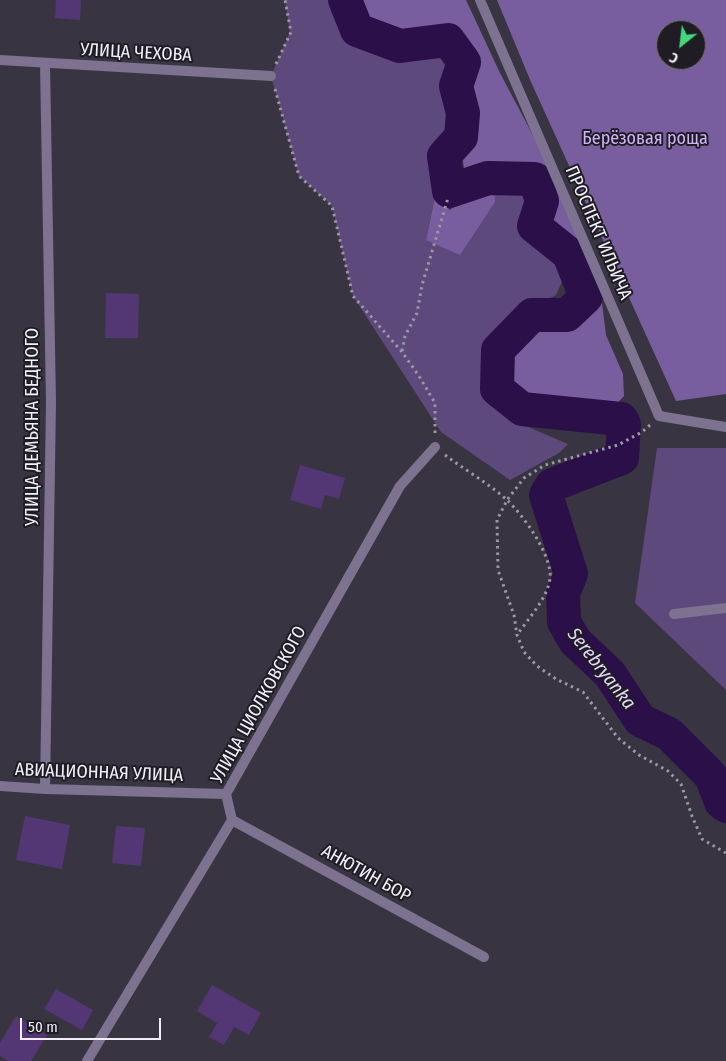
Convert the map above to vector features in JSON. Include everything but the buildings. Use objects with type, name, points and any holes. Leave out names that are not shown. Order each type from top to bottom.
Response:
[{"type":"street","name":"ПРОСПЕКТ ИЛЬИЧА","points":[[480,0],[659,416]]},
{"type":"street","name":"УЛИЦА ЧЕХОВА","points":[[0,60],[271,76]]},
{"type":"street","name":"УЛИЦА ДЕМЬЯНА БЕДНОГО","points":[[45,64],[51,402],[45,789]]},
{"type":"street","points":[[659,416],[726,427]]},
{"type":"street","name":"УЛИЦА ЦИОЛКОВСКОГО","points":[[232,820],[226,794],[400,486],[434,447]]},
{"type":"street","points":[[674,614],[726,608]]},
{"type":"street","name":"АВИАЦИОННАЯ УЛИЦА","points":[[0,786],[226,794]]},
{"type":"street","points":[[87,1061],[232,820]]},
{"type":"street","name":"АНЮТИН БОР","points":[[232,820],[484,957]]},
{"type":"path","points":[[285,0],[290,32],[271,76],[298,176],[332,206],[353,296],[402,352],[419,376],[434,403],[434,447],[507,500],[525,521],[545,554],[550,578],[542,599],[517,635]]},
{"type":"path","points":[[402,352],[406,336],[417,313],[422,285],[448,198]]},
{"type":"path","points":[[659,416],[642,432],[629,440],[618,445],[545,465],[524,478],[507,500],[497,520],[498,570],[514,614],[517,635],[524,652],[537,666],[556,680],[583,692],[618,738],[639,755],[668,772],[682,784],[692,816],[702,838],[726,853]]},
{"type":"shaded area","points":[[285,0],[336,0],[352,38],[404,57],[444,48],[455,66],[447,86],[453,120],[436,154],[435,197],[426,240],[494,202],[494,187],[529,193],[531,207],[529,230],[564,277],[556,295],[529,309],[491,350],[486,393],[514,421],[568,444],[559,453],[510,480],[441,432],[353,296],[332,206],[299,176],[271,76],[290,32]]},
{"type":"shaded area","points":[[657,448],[726,448],[726,690],[635,603]]},
{"type":"green space","points":[[362,0],[466,0],[500,73],[563,192],[599,279],[606,335],[623,374],[624,396],[609,412],[526,401],[511,385],[505,357],[538,325],[576,322],[597,302],[574,248],[544,222],[550,196],[547,183],[540,175],[529,171],[502,169],[465,176],[462,153],[470,118],[464,91],[472,60],[451,33],[404,40],[367,18]]},
{"type":"green space","name":"Берёзовая роща","points":[[497,0],[726,0],[726,394],[676,401],[531,82]]},
{"type":"green space","points":[[494,187],[495,202],[460,255],[426,240],[435,197],[450,210],[464,197]]},
{"type":"waterway","name":"Serebryanka","points":[[345,0],[357,30],[400,46],[448,40],[464,62],[456,86],[463,113],[461,137],[444,156],[449,191],[488,178],[535,179],[542,201],[534,226],[569,254],[586,297],[567,315],[532,315],[498,350],[497,389],[522,409],[621,419],[624,424],[622,458],[552,485],[546,495],[571,574],[563,593],[564,622],[575,641],[610,674],[640,720],[669,734],[711,776],[721,802],[726,806]]}]
